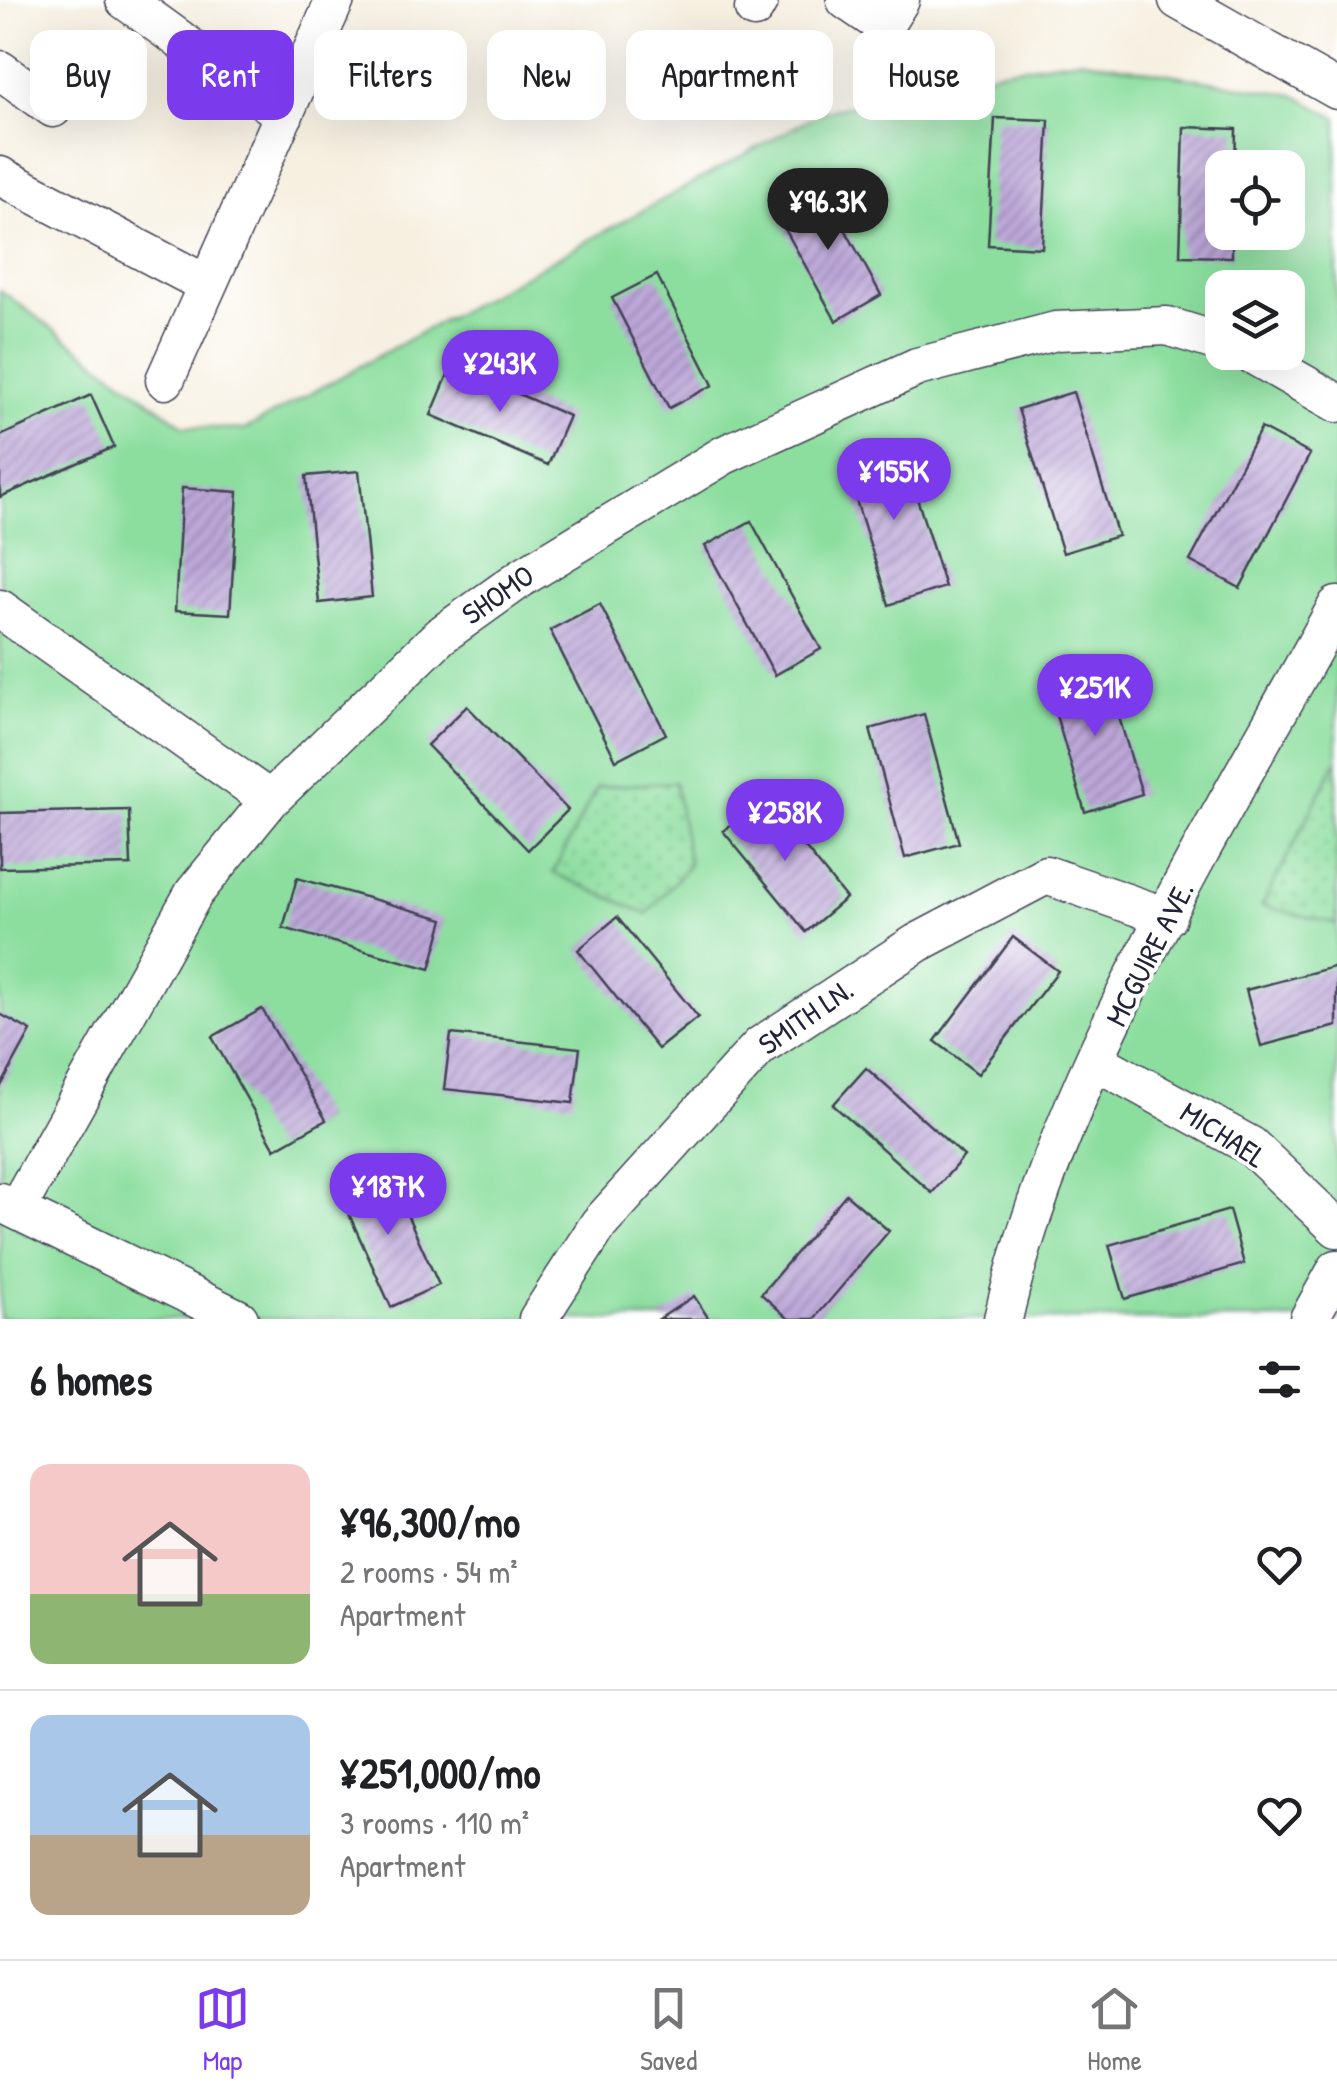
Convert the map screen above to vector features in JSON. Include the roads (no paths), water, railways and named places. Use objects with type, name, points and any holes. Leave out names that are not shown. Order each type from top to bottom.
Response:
[{"type":"street","points":[[125,0],[167,30]]},
{"type":"street","points":[[294,92],[334,0]]},
{"type":"street","points":[[846,0],[884,26],[900,0]]},
{"type":"street","points":[[1178,0],[1337,90]]},
{"type":"street","points":[[0,70],[30,92]]},
{"type":"street","points":[[165,380],[282,120]]},
{"type":"street","points":[[0,176],[206,284]]},
{"type":"street","name":"SHOMO","points":[[8,1206],[194,892],[270,800],[440,636],[534,569],[724,455],[826,405],[918,367],[1056,331],[1166,326],[1205,338]]},
{"type":"street","points":[[1279,370],[1337,403]]},
{"type":"street","name":"MCGUIRE AVE.","points":[[1003,1319],[1043,1188],[1096,1061],[1167,917],[1337,606]]},
{"type":"street","points":[[0,609],[270,800]]},
{"type":"street","name":"SMITH LN.","points":[[538,1319],[599,1224],[760,1046],[917,943],[1046,875],[1167,917]]},
{"type":"street","name":"MICHAEL","points":[[1096,1061],[1250,1146],[1337,1228]]},
{"type":"street","points":[[8,1206],[239,1319]]},
{"type":"street","points":[[1309,1319],[1337,1269]]}]
